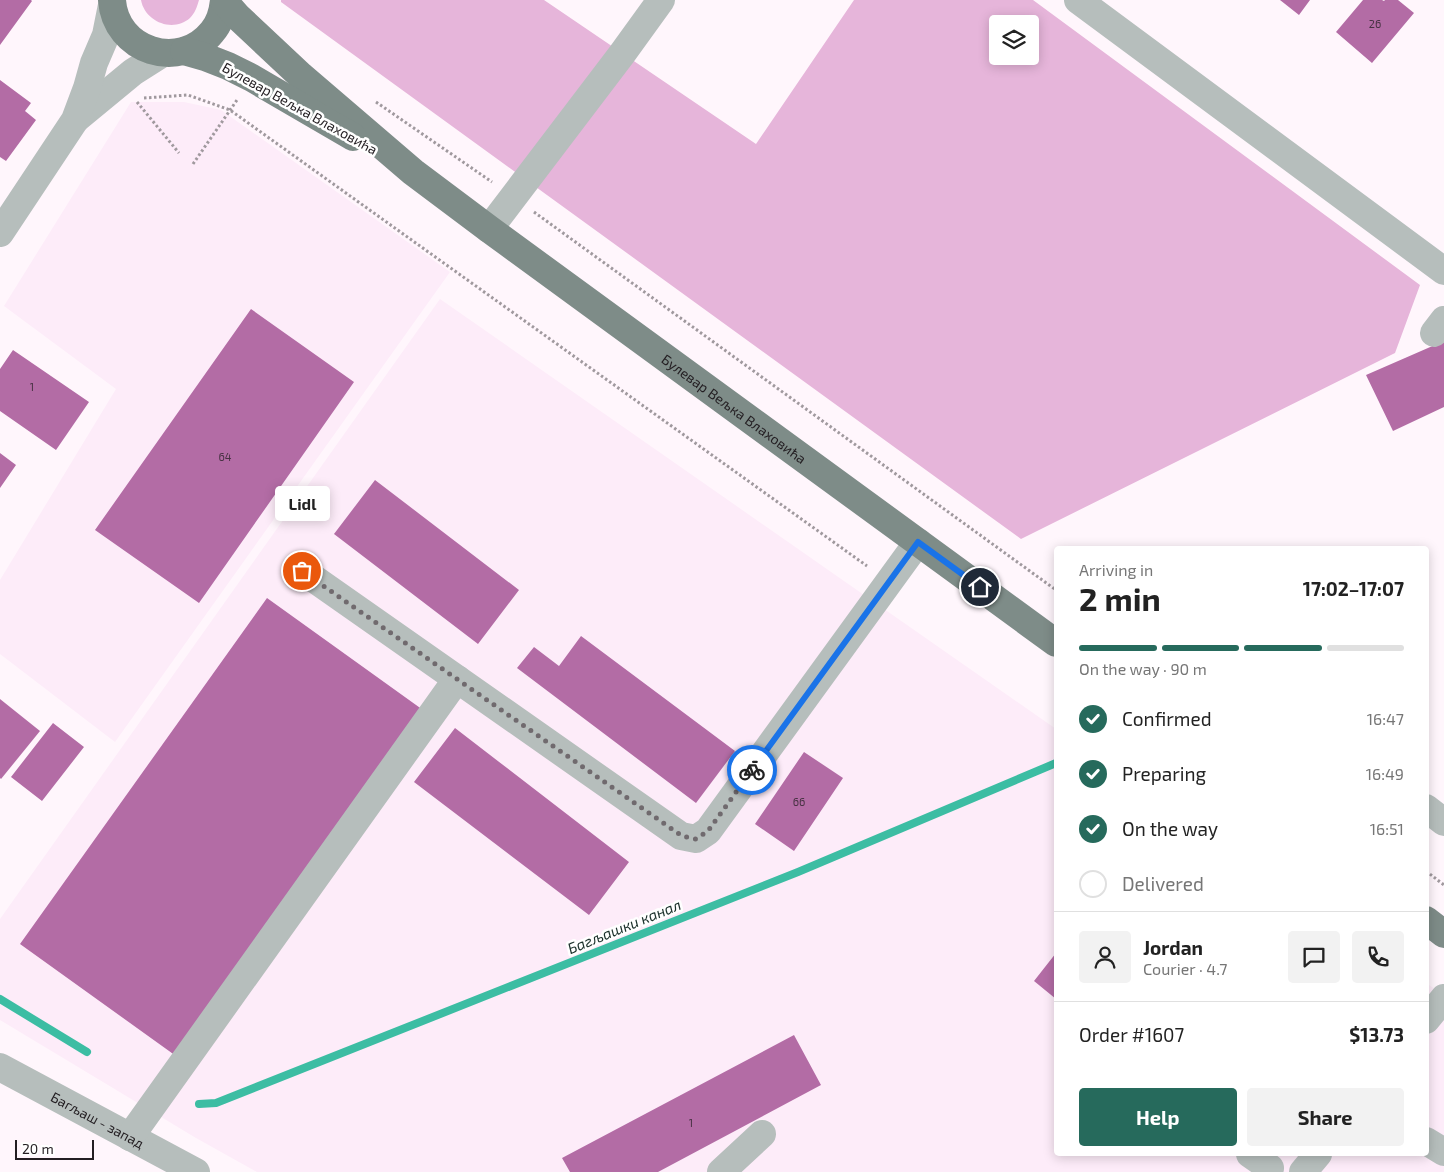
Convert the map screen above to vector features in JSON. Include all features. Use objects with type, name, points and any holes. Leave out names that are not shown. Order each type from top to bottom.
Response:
[{"type":"main road","points":[[174,52],[199,44],[212,32],[221,17],[224,0]]},
{"type":"main road","name":"Булевар Вељка Влаховића","points":[[224,0],[238,16],[301,76],[413,172],[488,229],[1054,642]]},
{"type":"main road","name":"Булевар Вељка Влаховића","points":[[112,2],[116,20],[135,43],[148,50],[205,57],[228,66],[252,78],[413,172]]},
{"type":"main road","points":[[1429,922],[1444,934]]},
{"type":"street","points":[[488,229],[661,0]]},
{"type":"street","points":[[1078,0],[1444,271]]},
{"type":"street","points":[[0,233],[75,120],[94,63],[106,35],[112,2]]},
{"type":"street","points":[[75,120],[148,62],[174,52]]},
{"type":"street","points":[[302,571],[682,836],[696,839],[708,831],[918,542]]},
{"type":"street","points":[[130,1137],[457,679]]},
{"type":"street","points":[[1429,810],[1444,822]]},
{"type":"street","points":[[1429,1016],[1444,998]]},
{"type":"street","name":"Багљаш - запад","points":[[0,1067],[196,1172]]},
{"type":"street","points":[[721,1172],[762,1134]]},
{"type":"street","points":[[1429,1143],[1444,1152]]},
{"type":"street","points":[[1303,1172],[1316,1156]]},
{"type":"path","points":[[121,82],[144,98],[188,95],[230,110],[889,582]]},
{"type":"path","points":[[121,82],[179,153]]},
{"type":"path","points":[[373,100],[513,197],[1054,589]]},
{"type":"path","points":[[193,164],[230,110]]},
{"type":"path","points":[[1429,873],[1444,885]]},
{"type":"shaded area","points":[[141,0],[199,0],[196,10],[190,18],[176,25],[168,25],[161,23],[148,14]]},
{"type":"shaded area","points":[[281,0],[544,0],[756,144],[854,0],[1033,0],[1420,285],[1395,353],[1021,539],[281,2]]},
{"type":"shaded area","points":[[131,102],[184,102],[221,110],[450,272],[115,742],[0,654],[0,580],[116,389],[4,306]]},
{"type":"shaded area","points":[[440,299],[1054,728],[1054,1156],[1429,1156],[1429,985],[1444,995],[1444,1172],[257,1172],[196,1138],[0,1020],[0,919]]},
{"type":"building","points":[[0,0],[32,1],[0,45]]},
{"type":"building","points":[[1280,0],[1310,0],[1299,15]]},
{"type":"building","points":[[1363,0],[1398,0],[1414,13],[1372,63],[1336,32]]},
{"type":"building","points":[[0,80],[31,103],[25,111],[36,120],[6,161],[0,157]]},
{"type":"building","points":[[251,309],[354,382],[199,603],[95,530]]},
{"type":"building","points":[[1444,341],[1444,407],[1393,431],[1366,375]]},
{"type":"building","points":[[13,350],[89,402],[56,450],[0,411],[0,369]]},
{"type":"building","points":[[0,453],[16,465],[0,488]]},
{"type":"building","points":[[375,480],[519,590],[478,644],[334,534]]},
{"type":"building","points":[[267,598],[423,710],[176,1056],[20,944]]},
{"type":"building","points":[[581,636],[735,751],[696,803],[517,668],[534,647],[559,666]]},
{"type":"building","points":[[0,699],[40,731],[1,779],[0,778]]},
{"type":"building","points":[[53,723],[84,747],[42,801],[11,777]]},
{"type":"building","points":[[455,728],[629,862],[589,915],[414,782]]},
{"type":"building","points":[[804,752],[843,778],[794,851],[755,824]]},
{"type":"building","points":[[1054,956],[1054,997],[1034,981]]},
{"type":"building","points":[[794,1035],[821,1085],[658,1172],[570,1172],[562,1158]]},
{"type":"waterway","name":"Багљашки канал","points":[[199,1104],[216,1103],[798,872],[1054,764]]},
{"type":"waterway","points":[[0,999],[87,1052]]},
{"type":"way so far","points":[[302,571],[682,836],[696,839],[708,831],[752,770]]},
{"type":"place","name":"Lidl","points":[[302,571]]},
{"type":"route","points":[[752,770],[918,542],[980,587]]}]
